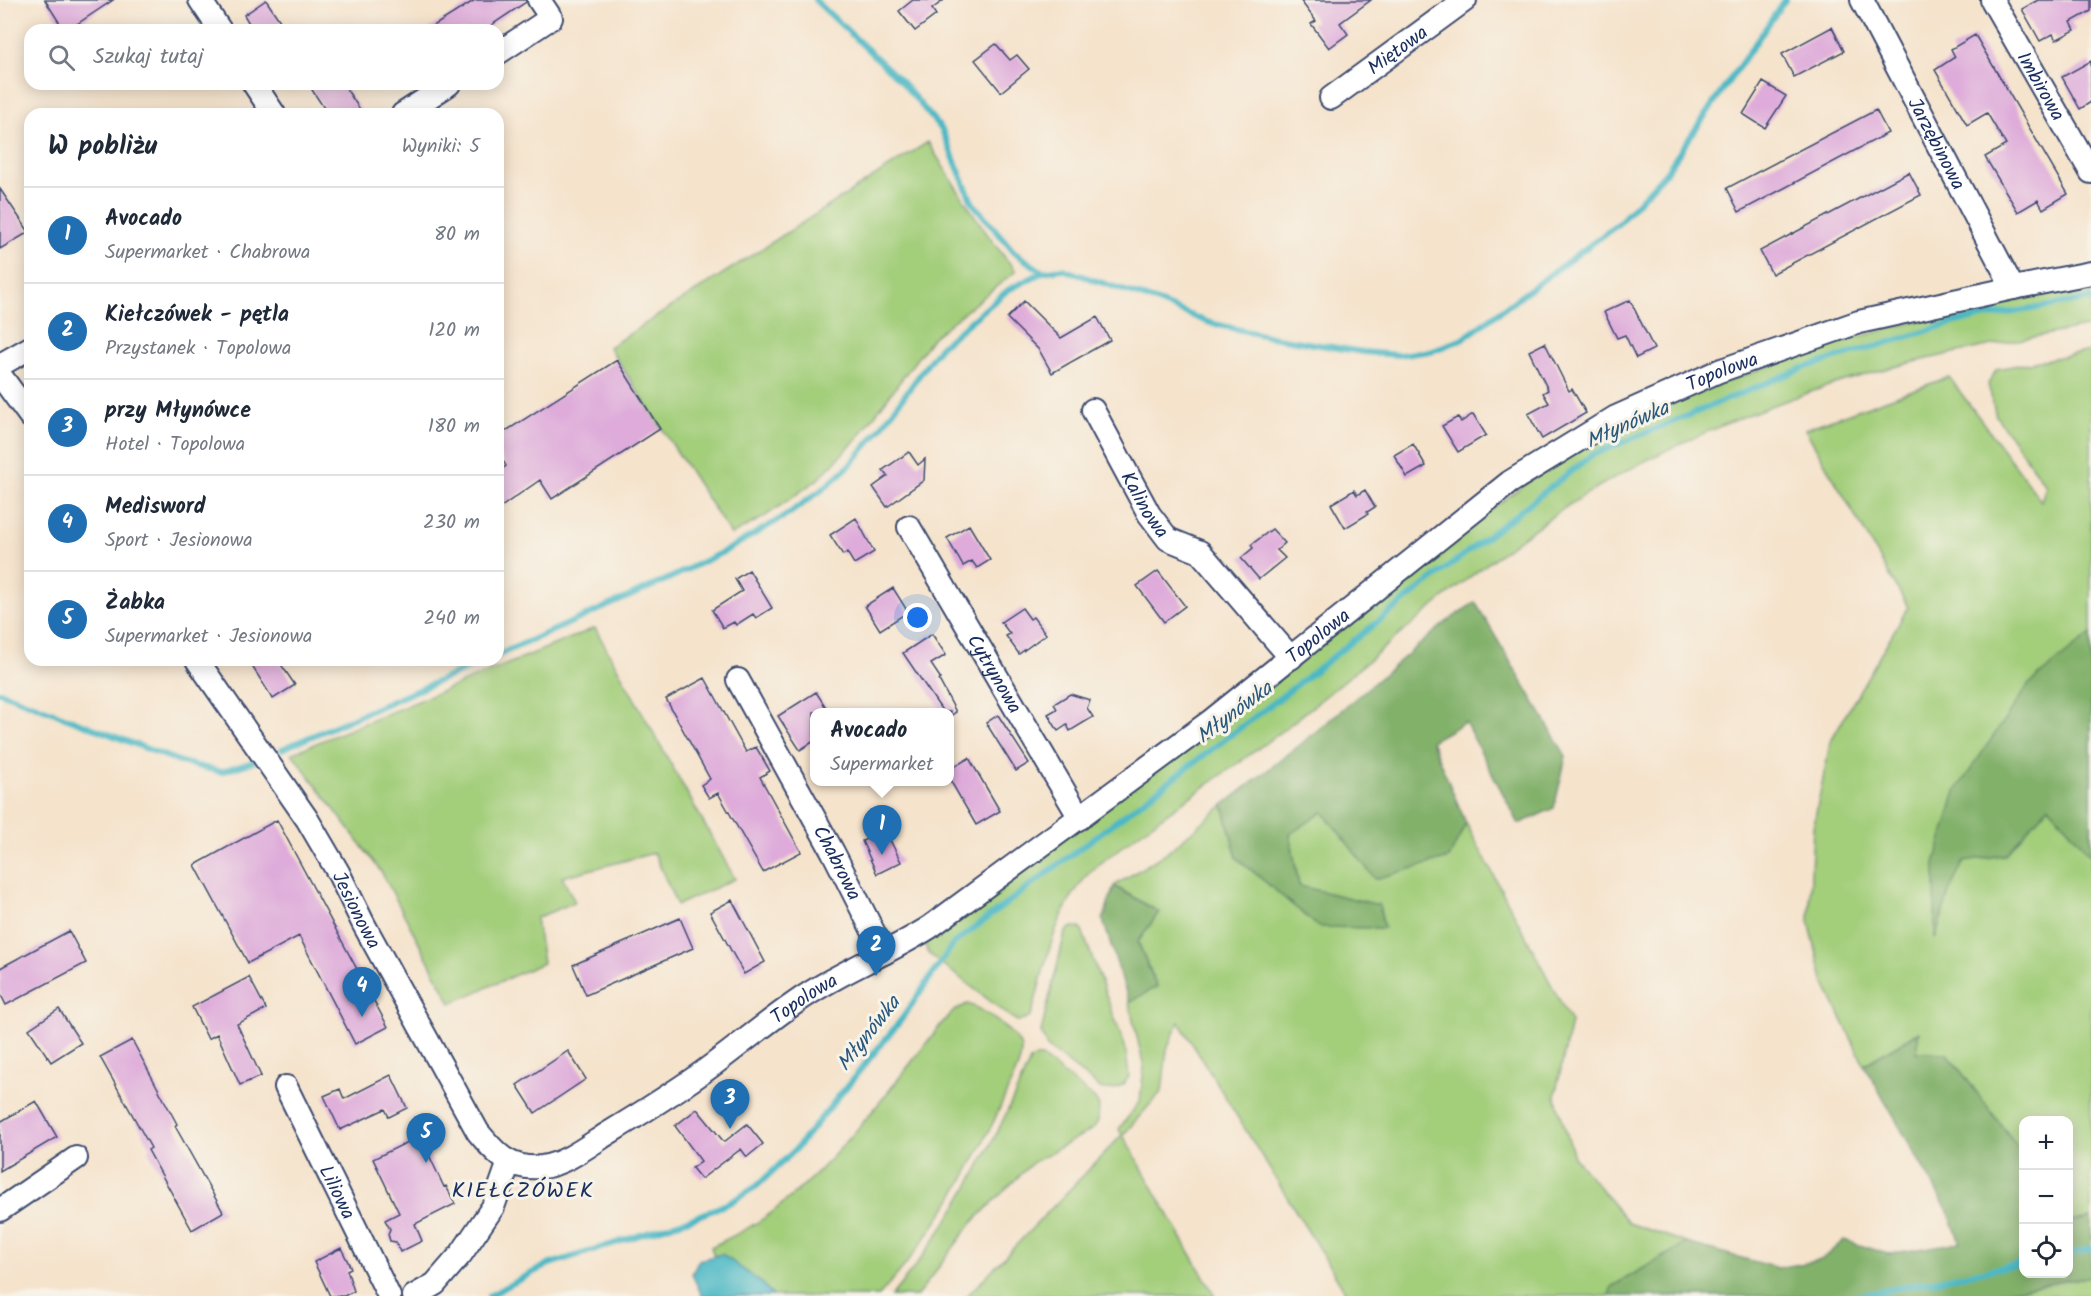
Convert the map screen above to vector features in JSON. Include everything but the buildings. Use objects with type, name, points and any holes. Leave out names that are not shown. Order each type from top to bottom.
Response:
[{"type":"street","points":[[200,0],[216,24]]},
{"type":"street","name":"Miętowa","points":[[1331,98],[1466,0]]},
{"type":"street","name":"Jarzębinowa","points":[[1862,0],[2013,288]]},
{"type":"street","name":"Imbirowa","points":[[1992,0],[2091,172]]},
{"type":"street","points":[[504,47],[545,9]]},
{"type":"street","points":[[258,90],[270,108]]},
{"type":"street","points":[[412,108],[440,90]]},
{"type":"street","name":"Topolowa","points":[[509,1162],[526,1167],[544,1167],[580,1150],[704,1071],[795,1003],[823,985],[930,927],[1080,818],[1291,658],[1510,482],[1616,417],[1719,371],[1859,322],[2091,273]]},
{"type":"street","points":[[0,365],[24,351]]},
{"type":"street","points":[[0,375],[24,408]]},
{"type":"street","name":"Kalinowa","points":[[1094,410],[1149,514],[1168,539],[1200,552],[1291,658]]},
{"type":"street","name":"Cytrynowa","points":[[909,527],[1080,818]]},
{"type":"street","name":"Jesionowa","points":[[201,666],[307,819],[478,1132],[495,1153],[509,1162]]},
{"type":"street","name":"Chabrowa","points":[[738,680],[833,852],[884,953]]},
{"type":"street","name":"Liliowa","points":[[286,1087],[389,1296]]},
{"type":"street","points":[[0,1210],[76,1158]]},
{"type":"street","points":[[414,1296],[435,1284],[461,1254],[493,1207],[509,1162]]},
{"type":"green space","points":[[928,142],[959,192],[1016,271],[933,337],[857,439],[817,480],[764,517],[731,535],[609,347]]},
{"type":"green space","points":[[2091,285],[2091,326],[1907,364],[1847,380],[1775,404],[1702,434],[1631,468],[1566,507],[1461,584],[1292,723],[1139,833],[1090,872],[1067,904],[1059,922],[1031,1016],[1027,1019],[1017,1021],[1012,1018],[928,953],[925,944],[928,940],[1543,470],[1624,423],[1730,380],[1842,341],[1943,315]]},
{"type":"green space","points":[[2091,351],[2091,1218],[2073,1221],[2073,1116],[2019,1116],[2019,1149],[1947,1053],[1916,1052],[1918,1032],[1864,1065],[1823,980],[1809,921],[1813,827],[1831,740],[1908,607],[1805,429],[1949,377],[2041,501],[2046,486],[1996,416],[1988,384],[1997,369]]},
{"type":"green space","points":[[1475,602],[1566,756],[1554,808],[1519,824],[1465,722],[1431,741],[1466,823],[1449,858],[1375,879],[1323,812],[1290,834],[1299,886],[1379,905],[1384,928],[1319,927],[1237,858],[1223,805],[1301,744],[1445,623]]},
{"type":"green space","points":[[595,628],[735,879],[677,905],[654,853],[562,877],[575,902],[536,918],[543,963],[451,1003],[382,873],[292,753]]},
{"type":"green space","points":[[2091,634],[2091,856],[2049,806],[2005,855],[1964,861],[1949,892],[1935,939],[1935,863],[1956,791],[2029,684]]},
{"type":"green space","points":[[1223,805],[1237,858],[1319,927],[1383,928],[1379,905],[1299,886],[1290,834],[1323,812],[1449,858],[1466,823],[1571,1022],[1555,1096],[1574,1157],[1629,1223],[1687,1243],[1611,1287],[1610,1296],[1348,1296],[1179,1022],[1167,1049],[1162,1091],[1123,1135],[1215,1296],[967,1296],[1122,1135],[1119,1129],[1140,1101],[1144,1067],[1129,1002],[1157,986],[1138,942],[1159,912],[1114,886],[1169,851]]},
{"type":"green space","points":[[1114,886],[1159,912],[1138,942],[1157,987],[1129,1002],[1103,920]]},
{"type":"green space","points":[[1075,927],[1080,928],[1083,933],[1125,1046],[1129,1076],[1124,1084],[1115,1089],[1103,1090],[1047,1047],[1041,1032],[1065,933]]},
{"type":"green space","points":[[967,1004],[990,1016],[1014,1036],[1021,1049],[1018,1066],[995,1120],[967,1173],[935,1225],[879,1296],[773,1296],[763,1284],[722,1254],[714,1256],[711,1247],[764,1218],[819,1171],[863,1123],[943,1022],[954,1011]]},
{"type":"green space","points":[[1919,1032],[1916,1052],[1947,1053],[2019,1149],[2019,1278],[2073,1278],[2073,1221],[2091,1218],[2091,1276],[1981,1296],[1610,1296],[1611,1287],[1687,1243],[1778,1268],[1821,1260],[1844,1240],[1888,1254],[1960,1242],[1948,1211],[1864,1065]]},
{"type":"green space","points":[[1036,1057],[1042,1057],[1095,1099],[1099,1106],[1098,1121],[1093,1129],[1032,1163],[971,1224],[917,1296],[891,1296],[933,1241],[970,1184],[1030,1061]]},
{"type":"green space","points":[[2091,1276],[2091,1296],[1981,1296]]},
{"type":"water","points":[[722,1254],[763,1284],[773,1296],[702,1296],[692,1274],[699,1260]]},
{"type":"waterway","points":[[815,0],[901,81],[942,130],[972,202],[1015,253],[1043,272]]},
{"type":"waterway","points":[[504,652],[668,579],[727,550],[787,515],[823,489],[849,466],[877,433],[940,347],[1008,290],[1043,272],[1062,269],[1158,302],[1210,323],[1271,337],[1363,352],[1398,355],[1432,351],[1463,339],[1617,225],[1666,172],[1785,0]]},
{"type":"waterway","name":"Młynówka","points":[[489,1296],[547,1265],[696,1217],[731,1202],[757,1186],[795,1150],[901,1020],[954,943],[1276,701],[1592,455],[1803,368],[1960,321],[2091,299]]},
{"type":"waterway","points":[[282,749],[473,666]]},
{"type":"waterway","points":[[0,692],[181,762],[221,772],[253,762]]},
{"type":"waterway","points":[[2073,1253],[2091,1249]]},
{"type":"waterway","points":[[1857,1296],[2019,1264]]},
{"type":"place","name":"Avocado","points":[[882,855]]},
{"type":"place","name":"Kiełczówek - pętla","points":[[876,976]]},
{"type":"place","name":"Medisword","points":[[362,1017]]},
{"type":"place","name":"przy Młynówce","points":[[730,1129]]},
{"type":"place","name":"Żabka","points":[[426,1163]]},
{"type":"district","name":"KIEŁCZÓWEK","points":[[523,1189]]}]
